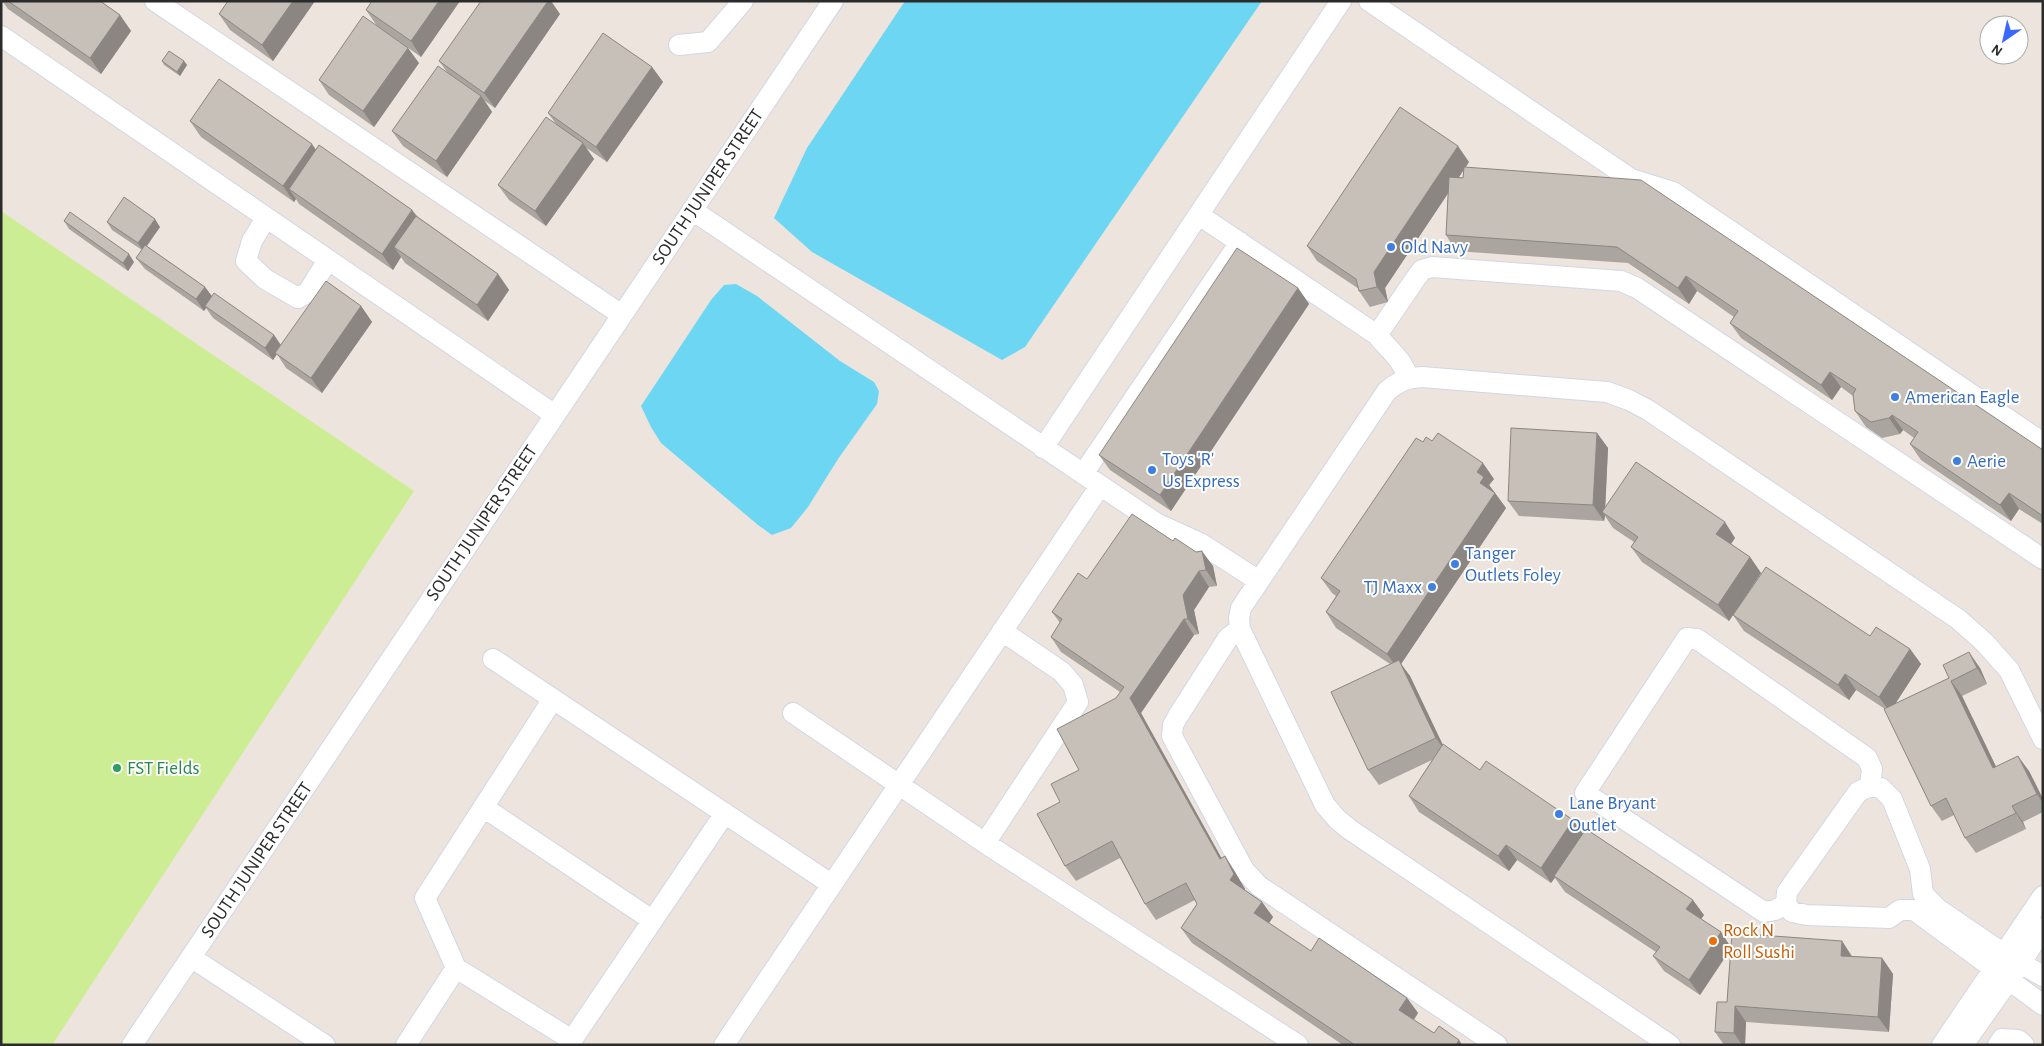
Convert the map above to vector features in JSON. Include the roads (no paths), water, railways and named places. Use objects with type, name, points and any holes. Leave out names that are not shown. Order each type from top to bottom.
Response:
[{"type":"street","points":[[155,1],[622,315]]},
{"type":"street","points":[[680,45],[708,42],[743,1]]},
{"type":"street","name":"SOUTH JUNIPER STREET","points":[[132,1045],[833,1]]},
{"type":"street","points":[[1043,448],[1341,1]]},
{"type":"street","points":[[1369,1],[1631,179],[1673,192],[2043,443]]},
{"type":"street","points":[[1,36],[555,415]]},
{"type":"street","points":[[692,210],[1156,523],[1200,543],[1260,581]]},
{"type":"street","points":[[1199,215],[1377,335],[1404,364],[1408,378]]},
{"type":"street","points":[[266,218],[252,241],[246,261],[265,279],[298,298],[308,292],[328,260]]},
{"type":"street","points":[[1083,474],[1240,242]]},
{"type":"street","points":[[1377,335],[1422,270],[1432,267],[1621,281],[1637,288],[2043,559]]},
{"type":"street","points":[[1670,1045],[1356,834],[1337,819],[1325,805],[1240,629],[1239,618],[1241,608],[1388,391],[1397,382],[1408,378],[1422,377],[1607,392],[1629,400],[1648,410],[1958,619],[1984,642],[2009,670],[2043,740]]},
{"type":"street","points":[[724,1045],[1100,486]]},
{"type":"street","points":[[1240,629],[1228,638],[1178,716],[1173,725],[1172,736],[1244,870],[1259,886],[1497,1045]]},
{"type":"street","points":[[985,843],[1078,702],[1074,686],[1062,672],[1002,631]]},
{"type":"street","points":[[1786,904],[1775,910],[1764,912],[1584,793],[1688,638],[1696,639],[1867,758],[1872,768],[1870,786]]},
{"type":"street","points":[[492,659],[832,884]]},
{"type":"street","points":[[553,699],[424,898],[456,968],[572,1040],[725,812]]},
{"type":"street","points":[[793,713],[898,786],[1298,1045]]},
{"type":"street","points":[[2043,976],[2006,962],[1980,957],[1914,910],[1900,910],[1889,918],[1807,915],[1792,912],[1786,904],[1787,892],[1858,792],[1870,786],[1881,788],[1892,798],[1920,869],[1923,894],[1938,909],[2006,962],[2009,980],[2043,1005]]},
{"type":"street","points":[[483,807],[652,920]]},
{"type":"street","points":[[1942,1045],[2006,962],[2043,896]]},
{"type":"street","points":[[2006,962],[2043,928]]},
{"type":"street","points":[[192,958],[325,1045]]},
{"type":"street","points":[[406,1045],[456,968]]},
{"type":"street","points":[[1963,1045],[2009,980]]},
{"type":"street","points":[[1998,1045],[2002,1039],[2018,1040],[2024,1045]]},
{"type":"water","points":[[905,1],[1262,1],[1025,347],[1002,360],[812,252],[774,218],[807,148]]},
{"type":"water","points":[[736,284],[757,296],[840,361],[874,382],[879,391],[877,404],[838,459],[808,507],[791,528],[772,535],[661,443],[641,406],[711,300],[724,285]]},
{"type":"place","name":"Old Navy","points":[[1391,247]]},
{"type":"place","name":"American Eagle","points":[[1895,397]]},
{"type":"place","name":"Aerie","points":[[1957,461]]},
{"type":"place","name":"Toys 'R' Us Express","points":[[1152,470]]},
{"type":"place","name":"Tanger Outlets Foley","points":[[1455,564]]},
{"type":"place","name":"TJ Maxx","points":[[1432,587]]},
{"type":"place","name":"FST Fields","points":[[117,768]]},
{"type":"place","name":"Lane Bryant Outlet","points":[[1559,814]]},
{"type":"place","name":"Rock N Roll Sushi","points":[[1713,941]]}]
